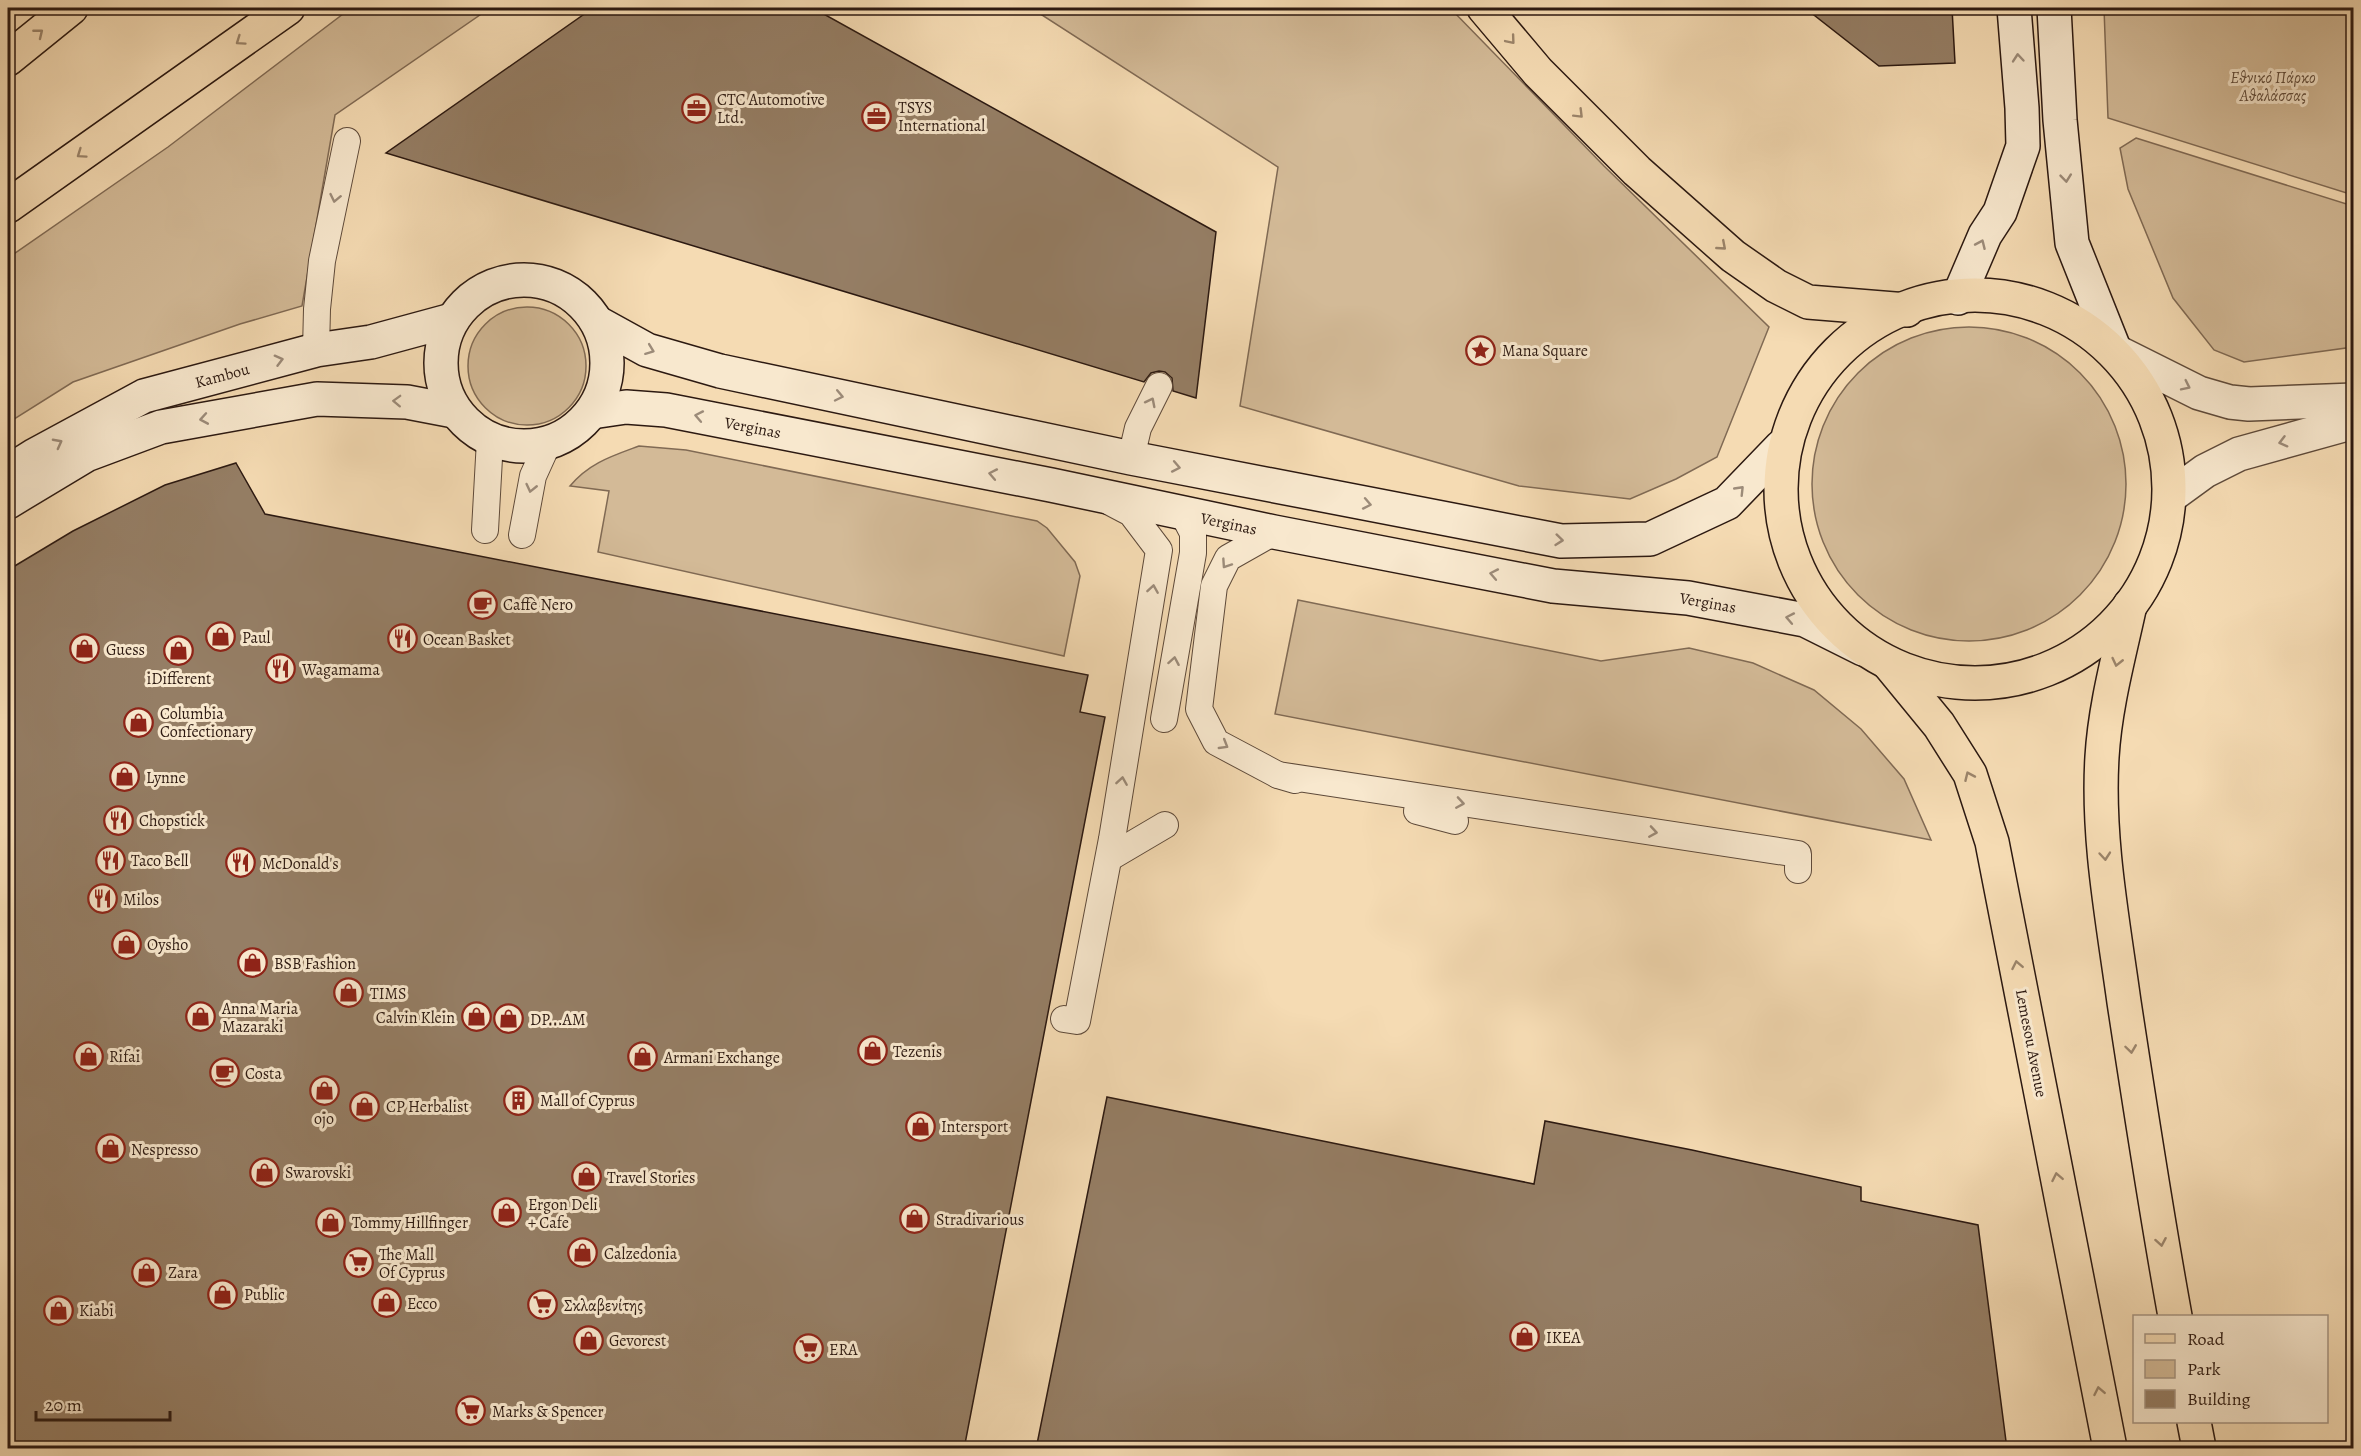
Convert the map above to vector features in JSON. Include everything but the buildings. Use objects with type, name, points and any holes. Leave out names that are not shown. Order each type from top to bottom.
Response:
[{"type":"main road","points":[[8,59],[71,8]]},
{"type":"main road","points":[[8,206],[288,8]]},
{"type":"main road","points":[[1484,8],[1538,72],[1637,171],[1733,256],[1776,286],[1808,302],[1907,310],[1958,298],[2014,300],[2069,318],[2115,351],[2138,378],[2155,408],[2169,451],[2172,495],[2160,554],[2130,605],[2082,651],[2020,678],[1953,682],[1876,657]]},
{"type":"main road","name":"Lemesou Avenue","points":[[1907,310],[1851,341],[1803,391],[1781,447],[1778,504],[1791,560],[1820,610],[1876,657],[1939,725],[1970,774],[1992,842],[2110,1449]]},
{"type":"main road","points":[[2130,605],[2106,716],[2102,758],[2102,815],[2109,896],[2154,1201],[2175,1315]]},
{"type":"main road","points":[[2194,1423],[2199,1449]]},
{"type":"street","points":[[1958,298],[1985,235],[2000,212],[2023,146],[2014,8]]},
{"type":"street","points":[[2054,8],[2060,120],[2072,243],[2115,351],[2199,393],[2230,402],[2249,404],[2354,400]]},
{"type":"street","points":[[598,323],[608,353],[605,384],[592,412],[573,431],[548,443],[519,447],[490,440],[470,428],[454,411],[441,381],[441,349],[452,320],[475,294],[508,280],[543,281],[575,296],[598,323],[647,350],[720,371],[1131,458],[1561,541],[1650,539],[1727,503],[1781,447]]},
{"type":"street","name":"Kambou","points":[[8,472],[144,396],[316,350],[371,342],[452,320]]},
{"type":"street","points":[[8,502],[86,454],[161,427],[317,399],[407,402],[454,411]]},
{"type":"street","name":"Verginas","points":[[592,412],[626,407],[666,410],[1553,586],[1688,598],[1804,620],[1876,657]]},
{"type":"street","points":[[2172,495],[2205,471],[2239,454],[2354,423]]},
{"type":"lane","points":[[316,350],[322,261],[348,141]]},
{"type":"lane","points":[[1131,458],[1138,428],[1159,386]]},
{"type":"lane","points":[[485,530],[490,440]]},
{"type":"lane","points":[[522,535],[533,476],[548,443]]},
{"type":"lane","points":[[1064,1019],[1077,1021],[1111,848],[1159,550],[1131,513],[1099,497]]},
{"type":"lane","points":[[1164,719],[1193,553],[1193,532],[1183,514]]},
{"type":"lane","points":[[1274,532],[1227,558],[1214,586],[1199,709],[1216,741],[1278,775],[1455,821]]},
{"type":"lane","points":[[1278,775],[1798,854],[1798,870]]},
{"type":"lane","points":[[1111,848],[1165,825]]},
{"type":"green space","points":[[351,8],[490,8],[335,115],[302,306],[240,324],[73,382],[8,423],[8,258],[168,147]]},
{"type":"green space","points":[[1031,8],[1450,8],[1604,166],[1769,327],[1717,457],[1676,479],[1630,499],[1519,486],[1240,406],[1278,167]]},
{"type":"green space","name":"Εθνικό Πάρκο Αθαλάσσας","points":[[2104,8],[2353,8],[2353,195],[2108,118]]},
{"type":"green space","points":[[2136,138],[2353,206],[2353,347],[2244,362],[2214,350],[2173,298],[2128,189],[2120,148]]},
{"type":"green space","points":[[527,307],[549,312],[569,324],[581,344],[586,366],[581,388],[569,408],[549,420],[527,425],[505,420],[485,408],[473,388],[468,366],[473,344],[485,324],[505,312]]},
{"type":"green space","points":[[1969,327],[2000,330],[2029,339],[2056,354],[2080,373],[2099,397],[2114,424],[2123,453],[2126,484],[2123,515],[2114,544],[2099,571],[2080,595],[2056,614],[2029,629],[2000,638],[1969,641],[1938,638],[1909,629],[1882,614],[1858,595],[1839,571],[1824,544],[1815,515],[1812,484],[1815,453],[1824,424],[1839,397],[1858,373],[1882,354],[1909,339],[1938,330]]},
{"type":"green space","points":[[639,446],[686,450],[1037,521],[1047,528],[1075,562],[1080,576],[1064,656],[598,552],[609,491],[570,486],[593,466]]},
{"type":"green space","points":[[1298,600],[1601,661],[1689,648],[1753,663],[1814,690],[1861,729],[1904,779],[1931,840],[1275,714]]},
{"type":"place","name":"CTC Automotive Ltd.","points":[[696,108]]},
{"type":"place","name":"TSYS International","points":[[877,116]]},
{"type":"place","name":"Mana Square","points":[[1481,350]]},
{"type":"place","name":"Caffè Nero","points":[[482,604]]},
{"type":"place","name":"Paul","points":[[221,637]]},
{"type":"place","name":"Ocean Basket","points":[[402,639]]},
{"type":"place","name":"Guess","points":[[85,649]]},
{"type":"place","name":"iDifferent","points":[[179,650]]},
{"type":"place","name":"Wagamama","points":[[281,669]]},
{"type":"place","name":"Columbia Confectionary","points":[[139,722]]},
{"type":"place","name":"Lynne","points":[[125,777]]},
{"type":"place","name":"Chopstick","points":[[118,820]]},
{"type":"place","name":"Taco Bell","points":[[110,860]]},
{"type":"place","name":"McDonald's","points":[[241,863]]},
{"type":"place","name":"Milos","points":[[102,899]]},
{"type":"place","name":"Oysho","points":[[126,944]]},
{"type":"place","name":"BSB Fashion","points":[[253,963]]},
{"type":"place","name":"TIMS","points":[[349,993]]},
{"type":"place","name":"Anna Maria Mazaraki","points":[[201,1017]]},
{"type":"place","name":"Calvin Klein","points":[[476,1017]]},
{"type":"place","name":"DP...AM","points":[[509,1019]]},
{"type":"place","name":"Tezenis","points":[[872,1051]]},
{"type":"place","name":"Rifai","points":[[88,1056]]},
{"type":"place","name":"Armani Exchange","points":[[643,1057]]},
{"type":"place","name":"Costa","points":[[224,1073]]},
{"type":"place","name":"ojo","points":[[324,1090]]},
{"type":"place","name":"Mall of Cyprus","points":[[519,1100]]},
{"type":"place","name":"CP Herbalist","points":[[365,1106]]},
{"type":"place","name":"Intersport","points":[[920,1126]]},
{"type":"place","name":"Nespresso","points":[[110,1149]]},
{"type":"place","name":"Swarovski","points":[[264,1172]]},
{"type":"place","name":"Travel Stories","points":[[586,1177]]},
{"type":"place","name":"Ergon Deli + Cafe","points":[[507,1213]]},
{"type":"place","name":"Stradivarious","points":[[915,1219]]},
{"type":"place","name":"Tommy Hillfinger","points":[[331,1222]]},
{"type":"place","name":"Calzedonia","points":[[583,1253]]},
{"type":"place","name":"The Mall Of Cyprus","points":[[358,1263]]},
{"type":"place","name":"Zara","points":[[147,1272]]},
{"type":"place","name":"Public","points":[[223,1294]]},
{"type":"place","name":"Ecco","points":[[386,1303]]},
{"type":"place","name":"Σκλαβενίτης","points":[[543,1305]]},
{"type":"place","name":"Kiabi","points":[[58,1310]]},
{"type":"place","name":"IKEA","points":[[1525,1337]]},
{"type":"place","name":"Gevorest","points":[[588,1340]]},
{"type":"place","name":"ERA","points":[[808,1349]]},
{"type":"place","name":"Marks & Spencer","points":[[471,1411]]}]
